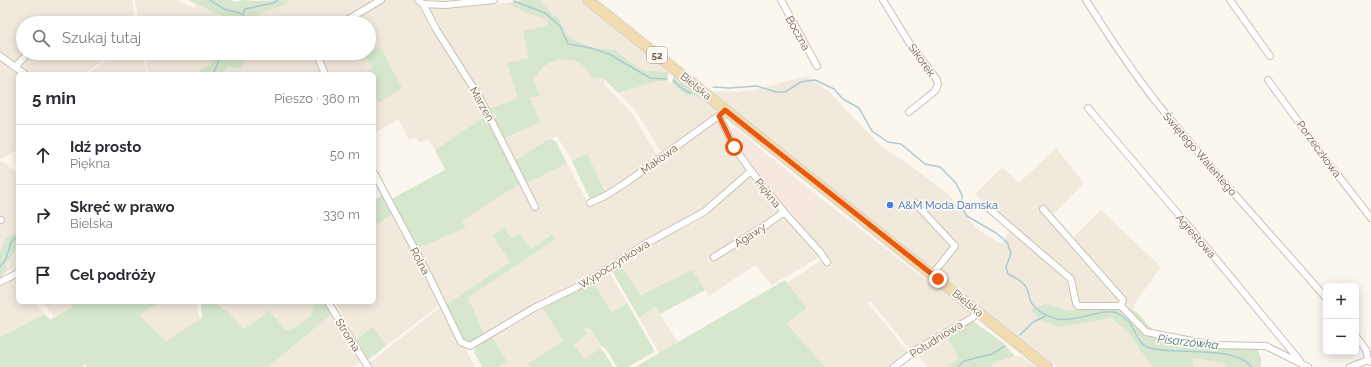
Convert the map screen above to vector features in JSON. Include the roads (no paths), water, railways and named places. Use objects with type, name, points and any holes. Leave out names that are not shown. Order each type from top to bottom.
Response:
[{"type":"main road","name":"Bielska","points":[[588,0],[722,113],[932,275],[1048,367]]},
{"type":"street","points":[[354,16],[381,0]]},
{"type":"street","points":[[420,2],[445,5],[494,0]]},
{"type":"street","name":"Boczna","points":[[781,0],[817,66]]},
{"type":"street","name":"Sikorek","points":[[884,0],[902,31],[937,80],[938,84],[935,91],[909,112]]},
{"type":"street","name":"Świętego Walentego","points":[[1086,0],[1118,50],[1156,102],[1323,295]]},
{"type":"street","points":[[1230,0],[1270,56]]},
{"type":"street","name":"Marzeń","points":[[420,2],[481,100],[535,207]]},
{"type":"street","points":[[0,56],[22,72]]},
{"type":"street","points":[[15,67],[22,60]]},
{"type":"street","points":[[319,60],[324,72]]},
{"type":"street","name":"Porzeczkowa","points":[[1268,80],[1371,218]]},
{"type":"street","name":"Agrestowa","points":[[1088,108],[1306,366]]},
{"type":"street","name":"Piękna","points":[[722,113],[734,147],[784,212],[820,252],[827,262]]},
{"type":"street","name":"Makowa","points":[[590,203],[605,196],[627,182],[722,113]]},
{"type":"street","name":"Wypoczynkowa","points":[[470,346],[534,308],[577,287],[645,244],[704,212],[751,171]]},
{"type":"street","name":"Rolna","points":[[376,176],[461,342],[470,346]]},
{"type":"street","points":[[915,203],[955,246],[932,275]]},
{"type":"street","points":[[987,207],[1071,279],[1078,306],[1121,306],[1122,300],[1043,209]]},
{"type":"street","name":"Agawy","points":[[714,257],[766,225],[784,212]]},
{"type":"street","points":[[0,282],[16,274]]},
{"type":"street","name":"Stroma","points":[[329,304],[368,367]]},
{"type":"street","name":"Agrestowa","points":[[1121,306],[1146,332],[1213,345],[1266,346],[1306,366]]},
{"type":"street","name":"Południowa","points":[[894,367],[919,348],[972,318],[978,312]]},
{"type":"street","points":[[1350,367],[1370,361],[1366,350],[1359,340]]},
{"type":"waterway","points":[[210,0],[224,9],[243,14]]},
{"type":"waterway","name":"Pisarzówka","points":[[243,16],[245,9],[273,3],[278,0]]},
{"type":"waterway","name":"Pisarzówka","points":[[514,1],[545,13],[560,26],[568,44],[591,48],[609,54],[650,78],[667,79]]},
{"type":"waterway","name":"Pisarzówka","points":[[214,72],[219,60]]},
{"type":"waterway","name":"Pisarzówka","points":[[673,80],[680,87],[690,93]]},
{"type":"waterway","name":"Pisarzówka","points":[[713,87],[730,88],[757,86],[776,92],[785,92],[801,82],[815,80],[834,89],[843,99],[859,108],[872,131],[888,142],[901,144],[925,164],[940,167],[956,183],[962,195],[962,208],[967,216],[996,233],[1007,242],[1011,253],[1006,267],[1008,274],[1024,284],[1028,290],[1032,304],[1042,312],[1057,319],[1064,320],[1105,312],[1117,313],[1130,323],[1142,343],[1149,348],[1173,351],[1219,353],[1244,360],[1251,367]]},
{"type":"waterway","name":"Pisarzówka","points":[[0,267],[6,259],[11,242],[16,238]]},
{"type":"waterway","points":[[1020,335],[1033,322],[1046,316]]},
{"type":"waterway","points":[[958,367],[964,361],[992,354],[1005,346]]},
{"type":"place","name":"A&M Moda Damska","points":[[890,205]]}]
